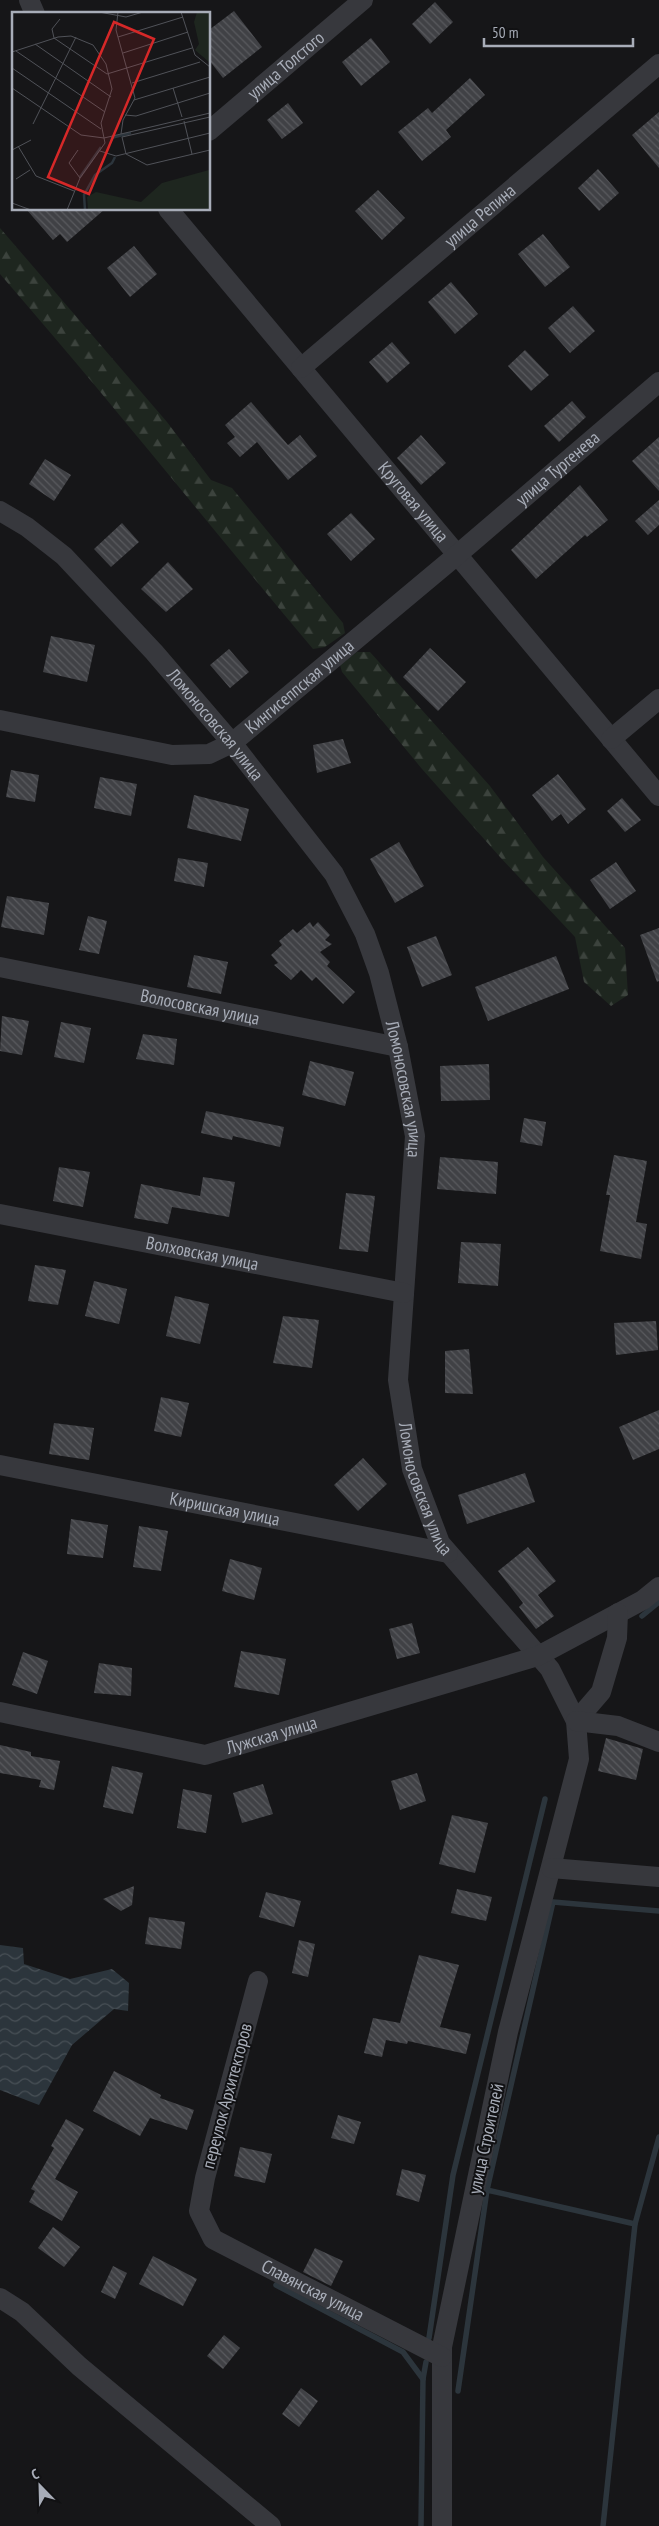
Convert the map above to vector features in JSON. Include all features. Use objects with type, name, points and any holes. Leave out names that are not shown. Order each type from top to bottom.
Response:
[{"type":"street","points":[[29,0],[34,12]]},
{"type":"street","name":"улица Толстого","points":[[210,130],[362,0]]},
{"type":"street","name":"улица Репина","points":[[301,368],[659,64]]},
{"type":"street","name":"Круговая улица","points":[[169,210],[659,796]]},
{"type":"street","name":"улица Тургенева","points":[[458,555],[659,382]]},
{"type":"street","name":"Ломоносовская улица","points":[[0,511],[27,527],[64,556],[142,638],[232,743],[334,874],[365,934],[379,973],[398,1047],[415,1136],[398,1380],[412,1469],[440,1543],[550,1669],[576,1722],[579,1759]]},
{"type":"street","name":"Кингисеппская улица","points":[[0,720],[172,755],[209,754],[232,743],[458,555]]},
{"type":"street","points":[[611,739],[659,699]]},
{"type":"street","name":"Волосовская улица","points":[[0,967],[398,1047]]},
{"type":"street","name":"Волховская улица","points":[[0,1214],[404,1293]]},
{"type":"street","name":"Киришская улица","points":[[0,1465],[448,1553]]},
{"type":"street","points":[[538,1656],[643,1600],[659,1587]]},
{"type":"street","points":[[576,1722],[601,1692],[617,1638],[618,1612]]},
{"type":"street","name":"Лужская улица","points":[[0,1712],[205,1755],[538,1656]]},
{"type":"street","points":[[576,1722],[618,1726],[659,1742]]},
{"type":"street","name":"улица Строителей","points":[[442,2526],[442,2347],[508,2032],[579,1759]]},
{"type":"street","points":[[551,1868],[659,1877]]},
{"type":"street","name":"переулок Архитекторов","points":[[199,2211],[205,2178],[258,1981]]},
{"type":"street","name":"Славянская улица","points":[[199,2211],[213,2239],[442,2357]]},
{"type":"street","points":[[0,2298],[22,2312],[79,2366],[271,2526]]},
{"type":"green space","points":[[0,228],[167,422],[211,480],[232,488],[343,623],[345,633],[325,647],[313,649],[0,274]]},
{"type":"green space","points":[[357,652],[370,652],[490,786],[543,857],[625,948],[628,995],[611,1006],[584,982],[575,937],[500,857],[422,769],[342,672],[340,665]]},
{"type":"water","points":[[0,1945],[23,1948],[24,1964],[70,1979],[112,1969],[129,1983],[128,2011],[114,2009],[72,2045],[39,2105],[0,2090]]},
{"type":"building","points":[[435,2],[453,22],[430,44],[412,24]]},
{"type":"building","points":[[234,11],[262,47],[223,78],[210,61],[210,29]]},
{"type":"building","points":[[371,38],[390,62],[361,86],[342,62]]},
{"type":"building","points":[[470,78],[485,95],[446,130],[451,137],[422,161],[398,132],[428,108],[432,113]]},
{"type":"building","points":[[288,103],[303,123],[282,139],[267,120]]},
{"type":"building","points":[[659,112],[659,168],[632,135]]},
{"type":"building","points":[[598,169],[619,193],[599,211],[578,188]]},
{"type":"building","points":[[378,190],[405,218],[382,240],[355,211]]},
{"type":"building","points":[[27,210],[104,210],[67,242],[60,234],[53,240]]},
{"type":"building","points":[[543,234],[570,267],[545,287],[518,254]]},
{"type":"building","points":[[134,246],[157,274],[130,297],[107,268]]},
{"type":"building","points":[[451,282],[478,314],[455,334],[428,302]]},
{"type":"building","points":[[573,306],[595,331],[570,353],[548,328]]},
{"type":"building","points":[[392,342],[410,363],[387,383],[369,362]]},
{"type":"building","points":[[525,350],[549,375],[531,391],[508,366]]},
{"type":"building","points":[[572,401],[586,417],[559,442],[544,426]]},
{"type":"building","points":[[251,402],[288,445],[300,435],[317,456],[288,480],[257,442],[240,457],[227,443],[235,437],[225,425]]},
{"type":"building","points":[[421,435],[446,463],[421,485],[397,458]]},
{"type":"building","points":[[659,437],[659,491],[632,461]]},
{"type":"building","points":[[45,459],[71,475],[54,501],[29,484]]},
{"type":"building","points":[[580,485],[608,520],[587,537],[585,535],[536,579],[511,550]]},
{"type":"building","points":[[659,500],[659,525],[648,535],[635,521]]},
{"type":"building","points":[[351,513],[375,539],[351,561],[327,534]]},
{"type":"building","points":[[122,523],[139,542],[111,567],[94,549]]},
{"type":"building","points":[[168,562],[193,589],[166,612],[141,589]]},
{"type":"building","points":[[51,636],[95,645],[87,682],[43,672]]},
{"type":"building","points":[[430,648],[466,682],[438,711],[403,677]]},
{"type":"building","points":[[229,649],[249,672],[230,688],[210,665]]},
{"type":"building","points":[[343,739],[351,763],[317,773],[313,745]]},
{"type":"building","points":[[11,770],[39,775],[35,802],[6,797]]},
{"type":"building","points":[[558,774],[586,809],[568,824],[561,814],[552,821],[532,795]]},
{"type":"building","points":[[100,777],[137,784],[131,816],[94,808]]},
{"type":"building","points":[[194,795],[249,809],[241,841],[187,828]]},
{"type":"building","points":[[622,798],[641,820],[625,832],[607,811]]},
{"type":"building","points":[[399,842],[424,886],[395,903],[370,859]]},
{"type":"building","points":[[178,858],[208,863],[204,887],[174,881]]},
{"type":"building","points":[[616,862],[636,891],[610,909],[590,880]]},
{"type":"building","points":[[7,896],[49,903],[44,935],[1,927]]},
{"type":"building","points":[[88,916],[107,921],[99,954],[79,950]]},
{"type":"building","points":[[310,922],[313,927],[318,922],[330,935],[325,940],[332,944],[320,952],[330,962],[327,966],[355,992],[343,1004],[316,977],[312,981],[301,970],[291,980],[274,965],[278,963],[271,955],[282,945],[279,941],[293,929],[297,933]]},
{"type":"building","points":[[659,928],[659,981],[657,982],[640,935]]},
{"type":"building","points":[[436,936],[452,975],[422,987],[407,947]]},
{"type":"building","points":[[194,955],[228,962],[221,994],[187,987]]},
{"type":"building","points":[[556,956],[569,989],[488,1021],[475,987]]},
{"type":"building","points":[[2,1016],[29,1021],[22,1055],[0,1051]]},
{"type":"building","points":[[61,1022],[91,1028],[84,1063],[54,1057]]},
{"type":"building","points":[[143,1034],[177,1039],[174,1065],[136,1059]]},
{"type":"building","points":[[310,1061],[354,1072],[345,1106],[302,1095]]},
{"type":"building","points":[[489,1064],[490,1100],[441,1101],[440,1066]]},
{"type":"building","points":[[206,1111],[284,1127],[280,1147],[233,1136],[232,1140],[201,1133]]},
{"type":"building","points":[[524,1118],[546,1122],[542,1146],[520,1142]]},
{"type":"building","points":[[614,1155],[647,1161],[636,1222],[647,1224],[641,1259],[600,1251],[610,1195],[606,1195]]},
{"type":"building","points":[[440,1157],[498,1162],[496,1194],[437,1189]]},
{"type":"building","points":[[59,1167],[90,1172],[83,1207],[53,1201]]},
{"type":"building","points":[[203,1177],[235,1182],[229,1217],[172,1207],[168,1224],[134,1218],[141,1184],[200,1196]]},
{"type":"building","points":[[346,1193],[375,1196],[368,1252],[339,1249]]},
{"type":"building","points":[[461,1242],[501,1244],[498,1286],[458,1283]]},
{"type":"building","points":[[35,1265],[66,1270],[58,1305],[28,1301]]},
{"type":"building","points":[[94,1281],[127,1289],[119,1324],[85,1316]]},
{"type":"building","points":[[175,1296],[209,1304],[200,1344],[166,1336]]},
{"type":"building","points":[[283,1316],[319,1320],[312,1368],[273,1363]]},
{"type":"building","points":[[656,1321],[658,1350],[616,1355],[614,1323]]},
{"type":"building","points":[[469,1349],[473,1394],[445,1393],[445,1351]]},
{"type":"building","points":[[161,1397],[189,1403],[181,1437],[154,1431]]},
{"type":"building","points":[[659,1410],[659,1449],[633,1460],[619,1427]]},
{"type":"building","points":[[54,1423],[94,1428],[89,1460],[49,1454]]},
{"type":"building","points":[[363,1458],[387,1484],[358,1511],[334,1485]]},
{"type":"building","points":[[525,1473],[535,1502],[467,1524],[458,1495]]},
{"type":"building","points":[[71,1519],[108,1525],[103,1558],[67,1554]]},
{"type":"building","points":[[139,1526],[168,1531],[161,1571],[133,1567]]},
{"type":"building","points":[[528,1547],[556,1581],[538,1595],[554,1616],[536,1629],[519,1607],[523,1603],[498,1571]]},
{"type":"building","points":[[230,1559],[262,1568],[254,1600],[222,1591]]},
{"type":"building","points":[[412,1623],[420,1653],[397,1659],[389,1629]]},
{"type":"building","points":[[241,1651],[286,1659],[279,1695],[234,1687]]},
{"type":"building","points":[[23,1652],[48,1661],[37,1694],[12,1685]]},
{"type":"building","points":[[99,1663],[132,1668],[131,1696],[94,1693]]},
{"type":"building","points":[[606,1738],[643,1749],[636,1780],[598,1771]]},
{"type":"building","points":[[0,1745],[31,1752],[31,1756],[60,1761],[54,1790],[39,1787],[41,1780],[0,1773]]},
{"type":"building","points":[[112,1766],[143,1773],[133,1814],[103,1807]]},
{"type":"building","points":[[417,1773],[426,1801],[400,1810],[391,1781]]},
{"type":"building","points":[[263,1784],[273,1814],[242,1823],[233,1793]]},
{"type":"building","points":[[183,1789],[212,1795],[206,1833],[177,1828]]},
{"type":"building","points":[[452,1815],[488,1823],[475,1873],[439,1864]]},
{"type":"building","points":[[134,1886],[132,1905],[121,1911],[103,1899]]},
{"type":"building","points":[[457,1889],[492,1897],[486,1921],[451,1913]]},
{"type":"building","points":[[266,1892],[301,1901],[294,1927],[259,1917]]},
{"type":"building","points":[[149,1917],[185,1922],[181,1949],[145,1944]]},
{"type":"building","points":[[299,1940],[315,1944],[308,1977],[292,1973]]},
{"type":"building","points":[[419,1955],[459,1965],[440,2027],[471,2034],[466,2054],[408,2041],[407,2044],[386,2040],[382,2057],[364,2053],[373,2018],[400,2023]]},
{"type":"building","points":[[114,2071],[161,2095],[160,2098],[194,2110],[187,2130],[150,2118],[140,2136],[93,2111]]},
{"type":"building","points":[[338,2115],[361,2122],[354,2144],[331,2138]]},
{"type":"building","points":[[66,2119],[84,2129],[55,2179],[78,2192],[62,2221],[29,2202],[35,2191],[31,2189],[54,2148],[51,2146]]},
{"type":"building","points":[[240,2147],[272,2154],[265,2183],[234,2176]]},
{"type":"building","points":[[402,2169],[426,2175],[419,2202],[396,2195]]},
{"type":"building","points":[[53,2227],[80,2247],[64,2267],[38,2248]]},
{"type":"building","points":[[315,2248],[343,2261],[331,2286],[303,2272]]},
{"type":"building","points":[[153,2256],[197,2279],[183,2306],[139,2284]]},
{"type":"building","points":[[113,2266],[127,2273],[115,2299],[101,2292]]},
{"type":"building","points":[[224,2335],[240,2348],[223,2369],[207,2356]]},
{"type":"building","points":[[301,2388],[318,2401],[299,2427],[282,2414]]},
{"type":"waterway","points":[[642,1616],[659,1602]]},
{"type":"waterway","points":[[429,2338],[453,2175],[545,1799]]},
{"type":"waterway","points":[[458,2391],[487,2190],[553,1902],[659,1911]]},
{"type":"waterway","points":[[603,2526],[635,2224],[659,2137]]},
{"type":"waterway","points":[[487,2190],[635,2224]]},
{"type":"waterway","points":[[276,2285],[403,2352],[423,2379]]},
{"type":"waterway","points":[[421,2526],[423,2379],[426,2362]]}]
